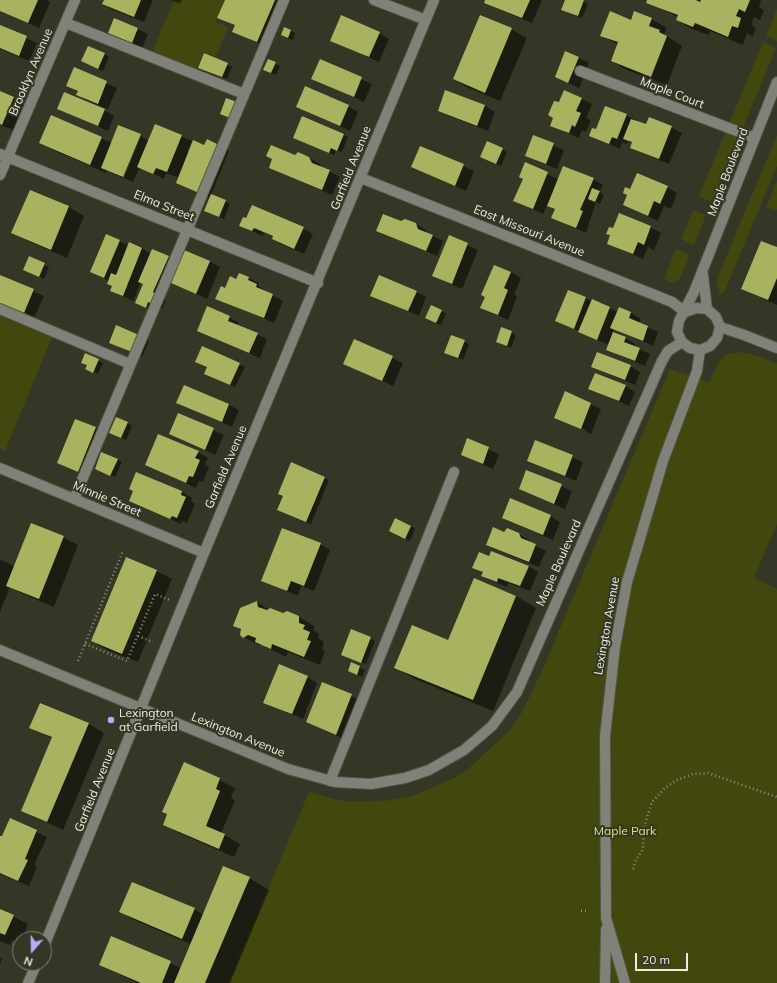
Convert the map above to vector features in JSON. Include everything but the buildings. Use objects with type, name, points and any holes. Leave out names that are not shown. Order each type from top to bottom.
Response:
[{"type":"street","name":"Brooklyn Avenue","points":[[0,175],[4,156],[75,0]]},
{"type":"street","points":[[74,499],[284,0]]},
{"type":"street","points":[[374,0],[426,20]]},
{"type":"street","name":"Garfield Avenue","points":[[50,931],[204,553],[318,283],[434,0]]},
{"type":"street","points":[[66,22],[244,94]]},
{"type":"street","name":"Maple Court","points":[[580,71],[755,138]]},
{"type":"street","name":"Maple Boulevard","points":[[429,770],[464,750],[492,726],[517,692],[662,361],[668,351],[682,342],[677,332],[679,322],[703,271],[777,82]]},
{"type":"street","name":"Elma Street","points":[[4,156],[318,283]]},
{"type":"street","name":"East Missouri Avenue","points":[[361,178],[672,302],[685,312]]},
{"type":"street","name":"Maple Boulevard","points":[[703,271],[707,309]]},
{"type":"street","points":[[682,342],[690,348],[700,350],[710,346],[718,338],[720,327],[716,317],[707,309],[696,308],[685,312]]},
{"type":"street","points":[[0,309],[130,364]]},
{"type":"street","points":[[720,327],[777,348]]},
{"type":"street","name":"Lexington Avenue","points":[[605,983],[605,736],[615,647],[627,582],[663,461],[697,371],[700,350]]},
{"type":"street","name":"Minnie Street","points":[[0,468],[204,553]]},
{"type":"street","points":[[330,781],[454,472]]},
{"type":"street","name":"Lexington Avenue","points":[[0,650],[141,710],[291,770],[330,781],[371,784],[404,778],[429,770]]},
{"type":"street","name":"Lexington Avenue","points":[[606,918],[625,983]]},
{"type":"street","points":[[28,983],[33,971]]},
{"type":"path","points":[[78,661],[123,551]]},
{"type":"path","points":[[85,644],[127,661],[155,594],[170,600]]},
{"type":"path","points":[[138,636],[153,642]]},
{"type":"path","points":[[633,869],[643,848],[644,822],[652,802],[662,791],[677,780],[693,774],[708,773],[777,797]]},
{"type":"path","points":[[581,911],[589,911]]},
{"type":"green space","points":[[174,0],[225,0],[215,22],[228,27],[216,57],[203,52],[196,70],[152,52]]},
{"type":"green space","points":[[777,9],[777,41],[766,36]]},
{"type":"green space","points":[[763,42],[776,48],[742,130],[729,124]]},
{"type":"green space","points":[[726,131],[739,136],[712,202],[699,196]]},
{"type":"green space","points":[[777,135],[777,166],[724,293],[720,295],[717,282],[718,276]]},
{"type":"green space","points":[[777,181],[777,210],[766,207]]},
{"type":"green space","points":[[693,210],[706,215],[694,245],[681,239]]},
{"type":"green space","points":[[676,249],[690,255],[680,278],[673,283],[664,279]]},
{"type":"green space","points":[[0,316],[52,337],[5,451],[0,449]]},
{"type":"green space","name":"Maple Park","points":[[739,352],[758,356],[777,363],[777,524],[754,578],[777,589],[777,983],[228,983],[309,792],[333,799],[351,802],[391,800],[412,796],[454,778],[468,769],[511,729],[521,714],[541,673],[670,369],[709,382],[720,360],[725,355]]},
{"type":"place","name":"Lexington at Garfield","points":[[111,720]]}]
